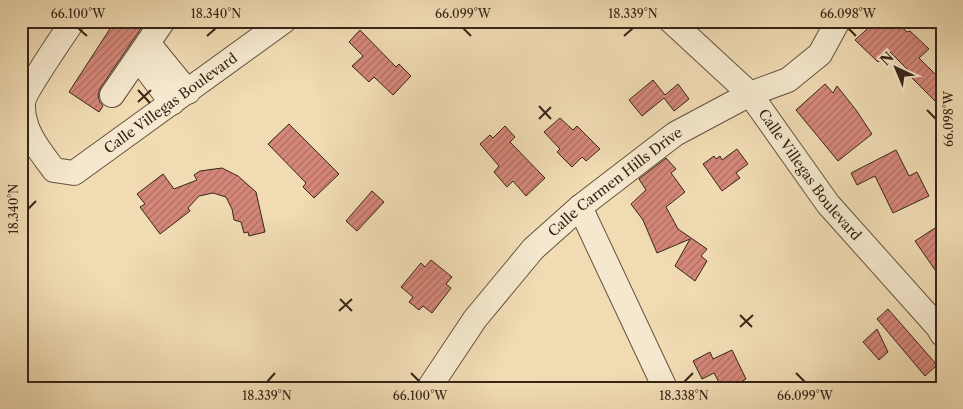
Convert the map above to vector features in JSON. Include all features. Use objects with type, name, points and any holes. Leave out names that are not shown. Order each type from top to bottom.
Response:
[{"type":"street","name":"Calle Villegas Boulevard","points":[[73,21],[22,102],[25,123],[34,142],[54,170],[74,172],[284,21]]},
{"type":"street","points":[[112,95],[163,21]]},
{"type":"street","name":"Calle Villegas Boulevard","points":[[671,21],[750,94],[828,204],[938,327],[942,334]]},
{"type":"street","name":"Calle Carmen Hills Drive","points":[[428,388],[475,319],[533,249],[580,207],[675,134],[750,94],[788,80],[820,54],[838,21]]},
{"type":"street","points":[[143,50],[180,97]]},
{"type":"street","points":[[580,207],[665,388]]},
{"type":"building","points":[[115,21],[146,21],[101,87],[98,94],[103,106],[99,112],[69,92]]},
{"type":"building","points":[[876,21],[895,21],[907,32],[910,31],[929,49],[919,58],[942,81],[942,108],[911,77],[913,75],[890,52],[878,62],[855,40]]},
{"type":"building","points":[[360,30],[396,67],[399,64],[411,76],[393,95],[374,77],[369,82],[352,66],[363,56],[349,42]]},
{"type":"building","points":[[653,80],[665,95],[678,84],[689,99],[674,111],[664,98],[642,116],[629,100]]},
{"type":"building","points":[[825,84],[833,93],[837,86],[872,134],[838,161],[796,110]]},
{"type":"building","points":[[560,118],[573,130],[577,126],[600,149],[586,161],[582,157],[572,167],[557,152],[560,149],[544,132]]},
{"type":"building","points":[[289,124],[339,174],[314,198],[303,187],[306,183],[268,144]]},
{"type":"building","points":[[505,126],[515,137],[510,142],[545,178],[526,196],[513,181],[507,187],[494,172],[499,166],[480,144],[490,135],[493,138]]},
{"type":"building","points":[[737,149],[748,164],[736,173],[740,178],[722,191],[703,164],[714,156],[716,159],[720,156],[722,160]]},
{"type":"building","points":[[896,150],[909,176],[917,172],[929,196],[893,213],[875,176],[857,185],[851,173]]},
{"type":"building","points":[[666,158],[676,169],[671,173],[685,192],[666,207],[678,229],[707,249],[701,256],[707,261],[695,281],[675,266],[690,239],[657,253],[643,220],[631,204],[646,190],[639,179]]},
{"type":"building","points":[[222,168],[238,176],[256,192],[265,232],[249,236],[248,232],[244,233],[241,222],[234,220],[232,209],[226,197],[213,193],[199,196],[188,208],[190,211],[160,234],[140,207],[145,204],[137,194],[163,174],[174,189],[197,180],[194,175],[200,171]]},
{"type":"building","points":[[372,191],[384,202],[357,231],[346,221]]},
{"type":"building","points":[[935,228],[942,238],[942,280],[915,241]]},
{"type":"building","points":[[431,260],[452,277],[446,284],[451,288],[432,313],[423,306],[419,310],[409,302],[413,297],[401,287],[421,263],[425,267]]},
{"type":"building","points":[[888,309],[937,365],[925,376],[877,319]]},
{"type":"building","points":[[877,329],[888,352],[879,360],[863,342]]},
{"type":"building","points":[[732,350],[746,379],[730,388],[722,388],[714,373],[702,379],[693,361],[710,352],[713,359]]}]
